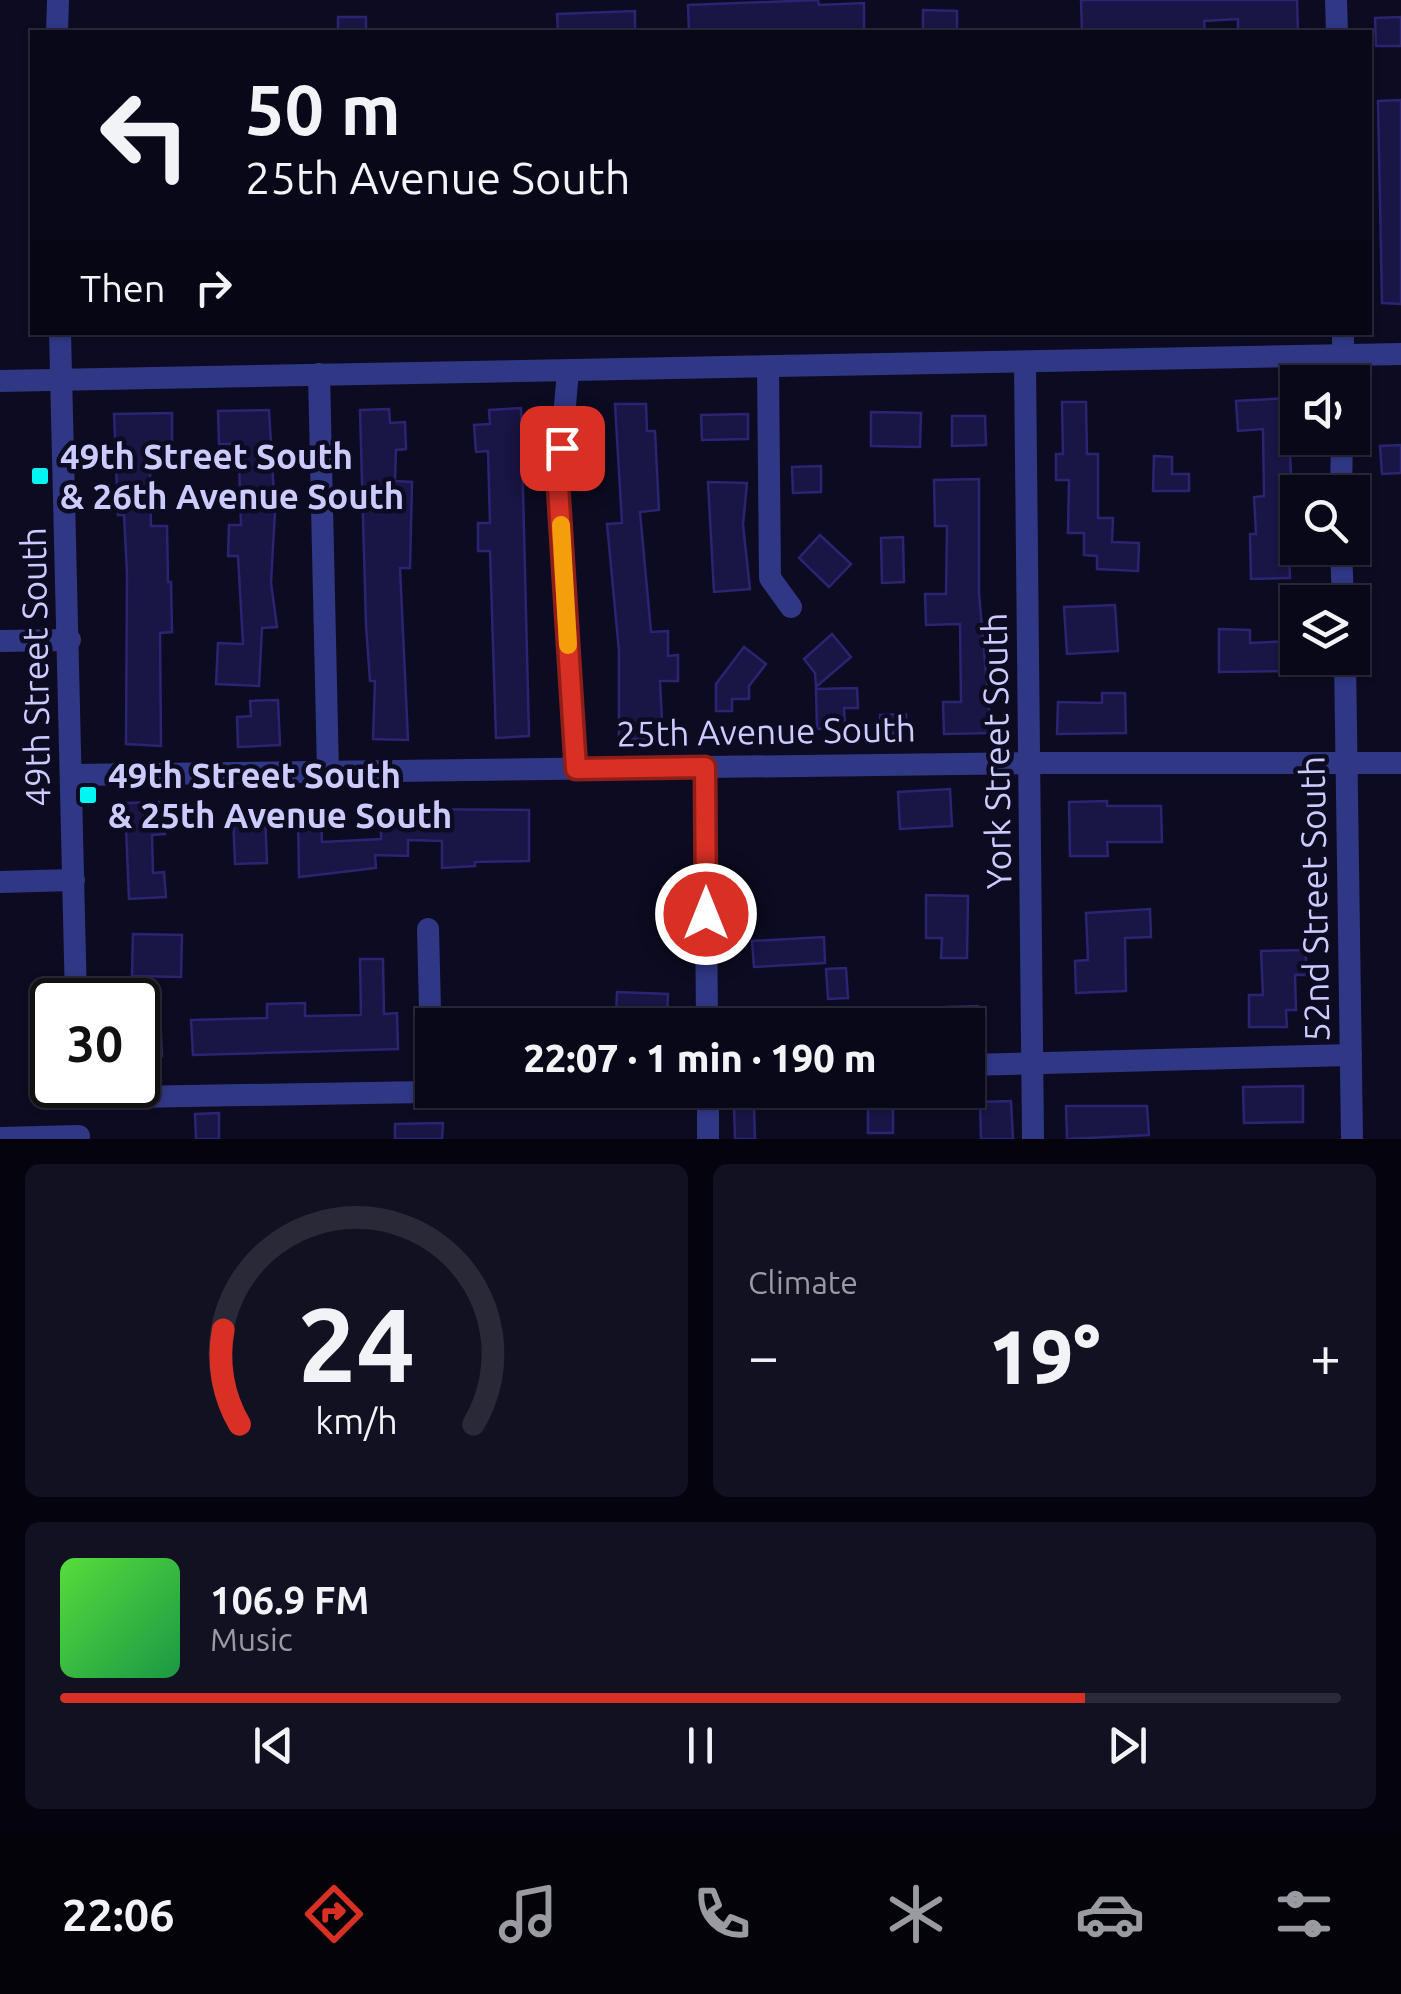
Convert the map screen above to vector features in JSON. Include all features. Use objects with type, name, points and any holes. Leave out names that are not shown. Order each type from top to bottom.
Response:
[{"type":"street","points":[[58,0],[58,30]]},
{"type":"street","points":[[1336,0],[1337,30]]},
{"type":"street","name":"49th Street South","points":[[60,335],[76,978]]},
{"type":"street","points":[[0,381],[1025,362],[1343,344],[1401,354]]},
{"type":"street","name":"York Street South","points":[[1025,362],[1033,1139]]},
{"type":"street","points":[[768,367],[770,578],[791,607]]},
{"type":"street","points":[[568,370],[558,486],[576,769]]},
{"type":"street","points":[[319,374],[328,772]]},
{"type":"street","points":[[0,641],[70,640]]},
{"type":"street","name":"52nd Street South","points":[[1345,675],[1352,1139]]},
{"type":"street","name":"25th Avenue South","points":[[72,775],[1032,763],[1401,763]]},
{"type":"street","points":[[705,767],[708,1008]]},
{"type":"street","points":[[0,882],[74,880]]},
{"type":"street","points":[[428,928],[430,1008]]},
{"type":"street","points":[[985,1064],[1351,1055]]},
{"type":"street","points":[[160,1092],[415,1091]]},
{"type":"street","points":[[0,1138],[79,1137],[78,1108]]},
{"type":"street","points":[[708,1108],[708,1139]]},
{"type":"building","points":[[818,0],[819,5],[864,3],[864,30],[689,30],[688,5]]},
{"type":"building","points":[[1081,0],[1297,0],[1298,30],[1238,30],[1238,19],[1204,21],[1205,30],[1082,30]]},
{"type":"building","points":[[923,10],[957,11],[957,30],[923,30]]},
{"type":"building","points":[[635,11],[635,30],[558,30],[557,14]]},
{"type":"building","points":[[338,17],[366,17],[366,30],[338,30]]},
{"type":"building","points":[[1401,17],[1401,46],[1376,46],[1375,18]]},
{"type":"building","points":[[1401,100],[1401,304],[1382,303],[1378,101]]},
{"type":"building","points":[[1280,398],[1280,455],[1290,455],[1291,475],[1280,475],[1280,565],[1290,565],[1290,578],[1251,579],[1250,534],[1256,534],[1254,497],[1264,496],[1263,429],[1238,431],[1236,401]]},
{"type":"building","points":[[1062,402],[1086,402],[1087,454],[1098,454],[1098,518],[1113,518],[1112,542],[1139,543],[1138,571],[1097,569],[1097,556],[1084,555],[1084,533],[1068,533],[1069,480],[1056,480],[1056,454],[1063,454]]},
{"type":"building","points":[[615,404],[646,404],[647,431],[655,431],[659,510],[640,512],[651,632],[668,631],[668,656],[678,655],[678,681],[660,681],[662,721],[647,722],[648,738],[619,740],[619,651],[607,524],[622,523]]},
{"type":"building","points":[[521,408],[529,736],[496,738],[490,551],[478,551],[478,523],[490,523],[488,451],[476,452],[474,425],[490,424],[489,410]]},
{"type":"building","points":[[389,409],[390,423],[405,422],[406,449],[396,450],[395,481],[412,482],[410,568],[400,568],[408,740],[373,739],[375,681],[370,681],[366,625],[360,410]]},
{"type":"building","points":[[269,410],[275,512],[271,583],[277,627],[262,628],[259,686],[216,684],[218,643],[243,644],[238,556],[228,556],[229,525],[241,525],[239,460],[236,444],[219,444],[218,411]]},
{"type":"building","points":[[871,412],[921,413],[920,447],[871,446]]},
{"type":"building","points":[[172,413],[172,462],[150,462],[151,526],[167,526],[171,582],[172,632],[160,633],[161,746],[126,744],[127,574],[124,515],[118,515],[114,414]]},
{"type":"building","points":[[748,414],[748,439],[702,440],[701,415]]},
{"type":"building","points":[[952,416],[985,416],[986,445],[952,446]]},
{"type":"building","points":[[1401,445],[1401,473],[1382,474],[1380,446]]},
{"type":"building","points":[[1154,456],[1172,457],[1172,474],[1189,474],[1189,491],[1153,491]]},
{"type":"building","points":[[821,466],[821,492],[793,493],[792,467]]},
{"type":"building","points":[[979,479],[979,593],[991,733],[944,734],[943,702],[961,702],[960,624],[926,625],[925,594],[946,594],[947,526],[935,526],[934,480]]},
{"type":"building","points":[[708,482],[747,483],[743,525],[750,589],[714,592]]},
{"type":"building","points":[[820,535],[851,564],[829,587],[799,558]]},
{"type":"building","points":[[903,537],[904,582],[882,583],[881,538]]},
{"type":"building","points":[[1115,605],[1118,651],[1067,654],[1064,607]]},
{"type":"building","points":[[1219,629],[1250,630],[1250,643],[1280,642],[1280,671],[1219,672]]},
{"type":"building","points":[[832,634],[851,657],[816,687],[815,673],[804,659]]},
{"type":"building","points":[[744,647],[766,664],[749,686],[749,699],[732,699],[732,711],[716,711],[716,684]]},
{"type":"building","points":[[857,688],[858,708],[844,708],[845,728],[817,729],[816,689]]},
{"type":"building","points":[[1102,693],[1125,693],[1126,733],[1057,734],[1058,702],[1102,703]]},
{"type":"building","points":[[278,700],[280,745],[238,747],[237,717],[251,716],[250,701]]},
{"type":"building","points":[[906,714],[907,733],[881,734],[880,715]]},
{"type":"building","points":[[950,789],[952,826],[900,829],[898,792]]},
{"type":"building","points":[[1107,801],[1107,806],[1161,806],[1162,842],[1107,842],[1108,856],[1070,856],[1069,802]]},
{"type":"building","points":[[165,802],[165,834],[152,835],[153,873],[164,872],[166,897],[129,899],[125,803]]},
{"type":"building","points":[[381,809],[529,810],[529,861],[475,862],[475,866],[442,868],[442,841],[408,840],[408,856],[375,855],[376,868],[299,877],[298,818],[321,818],[322,842],[381,839]]},
{"type":"building","points":[[265,813],[267,863],[235,864],[233,814]]},
{"type":"building","points":[[926,895],[968,896],[967,958],[941,958],[942,938],[926,938]]},
{"type":"building","points":[[1150,909],[1151,937],[1125,938],[1126,991],[1076,993],[1075,961],[1088,960],[1086,913]]},
{"type":"building","points":[[133,934],[182,935],[181,977],[132,976]]},
{"type":"building","points":[[824,937],[825,963],[754,967],[752,941]]},
{"type":"building","points":[[1306,950],[1306,975],[1295,975],[1296,1010],[1286,1010],[1287,1027],[1249,1027],[1249,995],[1263,995],[1261,951]]},
{"type":"building","points":[[360,959],[383,959],[384,1014],[397,1013],[398,1049],[193,1055],[191,1020],[267,1018],[267,1004],[305,1003],[305,1016],[361,1015]]},
{"type":"building","points":[[846,968],[848,998],[828,999],[826,969]]},
{"type":"building","points":[[617,992],[668,994],[667,1008],[616,1008]]},
{"type":"building","points":[[1303,1086],[1303,1122],[1244,1123],[1243,1087]]},
{"type":"building","points":[[1011,1101],[1013,1139],[981,1139],[980,1108],[985,1108],[985,1102]]},
{"type":"building","points":[[1066,1106],[1147,1106],[1149,1135],[1067,1139]]},
{"type":"building","points":[[734,1108],[754,1108],[755,1139],[735,1139]]},
{"type":"building","points":[[868,1108],[893,1108],[893,1133],[868,1133]]},
{"type":"building","points":[[219,1113],[219,1139],[196,1139],[195,1114]]},
{"type":"building","points":[[443,1123],[442,1139],[395,1139],[395,1124]]},
{"type":"slow traffic","points":[[561,525],[568,645]]},
{"type":"place","name":"49th Street South & 26th Avenue South","points":[[40,476]]},
{"type":"place","name":"49th Street South & 25th Avenue South","points":[[88,795]]},
{"type":"route","points":[[562,448],[558,486],[576,769],[705,767],[706,914]]}]
